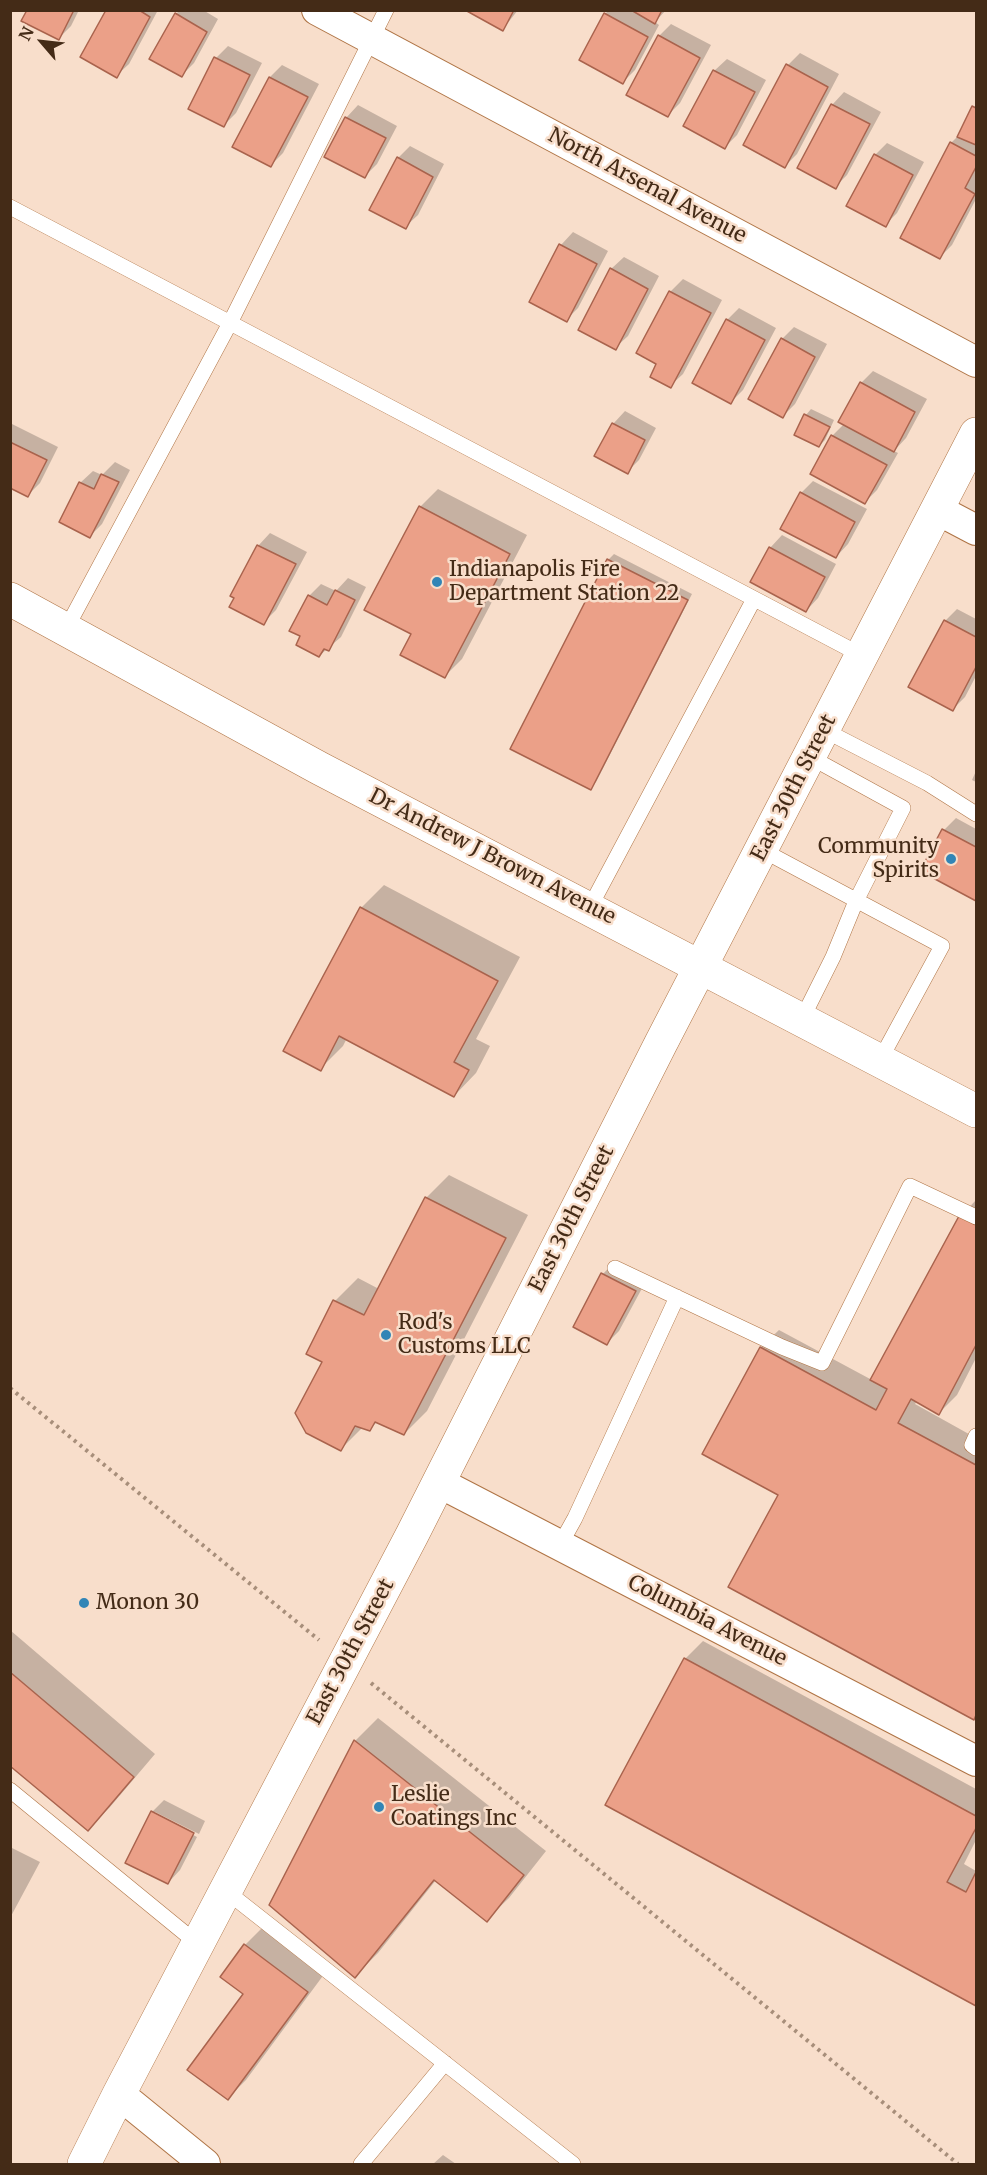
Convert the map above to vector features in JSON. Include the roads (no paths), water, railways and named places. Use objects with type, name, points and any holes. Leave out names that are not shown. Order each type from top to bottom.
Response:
[{"type":"main road","name":"East 30th Street","points":[[84,2164],[438,1482],[976,434]]},
{"type":"main road","name":"Dr Andrew J Brown Avenue","points":[[10,599],[319,768],[590,907],[976,1111]]},
{"type":"street","name":"North Arsenal Avenue","points":[[317,10],[976,362]]},
{"type":"street","points":[[938,510],[976,530]]},
{"type":"street","name":"Columbia Avenue","points":[[438,1482],[976,1761]]},
{"type":"street","points":[[119,2094],[205,2164]]},
{"type":"lane","points":[[66,629],[230,323],[386,10]]},
{"type":"lane","points":[[10,207],[863,656]]},
{"type":"lane","points":[[590,907],[754,599]]},
{"type":"lane","points":[[817,744],[927,783],[976,814]]},
{"type":"lane","points":[[802,1019],[833,957],[856,901],[903,808],[817,744]]},
{"type":"lane","points":[[762,850],[942,946],[880,1060]]},
{"type":"lane","points":[[615,1268],[822,1363],[910,1186],[976,1217]]},
{"type":"lane","points":[[560,1545],[575,1518],[677,1297]]},
{"type":"lane","points":[[976,1436],[972,1445],[976,1448]]},
{"type":"lane","points":[[10,1790],[198,1944]]},
{"type":"lane","points":[[226,1891],[573,2164]]},
{"type":"lane","points":[[360,2164],[445,2062]]},
{"type":"place","name":"Indianapolis Fire Department Station 22","points":[[437,582]]},
{"type":"place","name":"Community Spirits","points":[[951,859]]},
{"type":"place","name":"Rod's Customs LLC","points":[[386,1335]]},
{"type":"place","name":"Monon 30","points":[[84,1603]]},
{"type":"place","name":"Leslie Coatings Inc","points":[[379,1807]]}]
